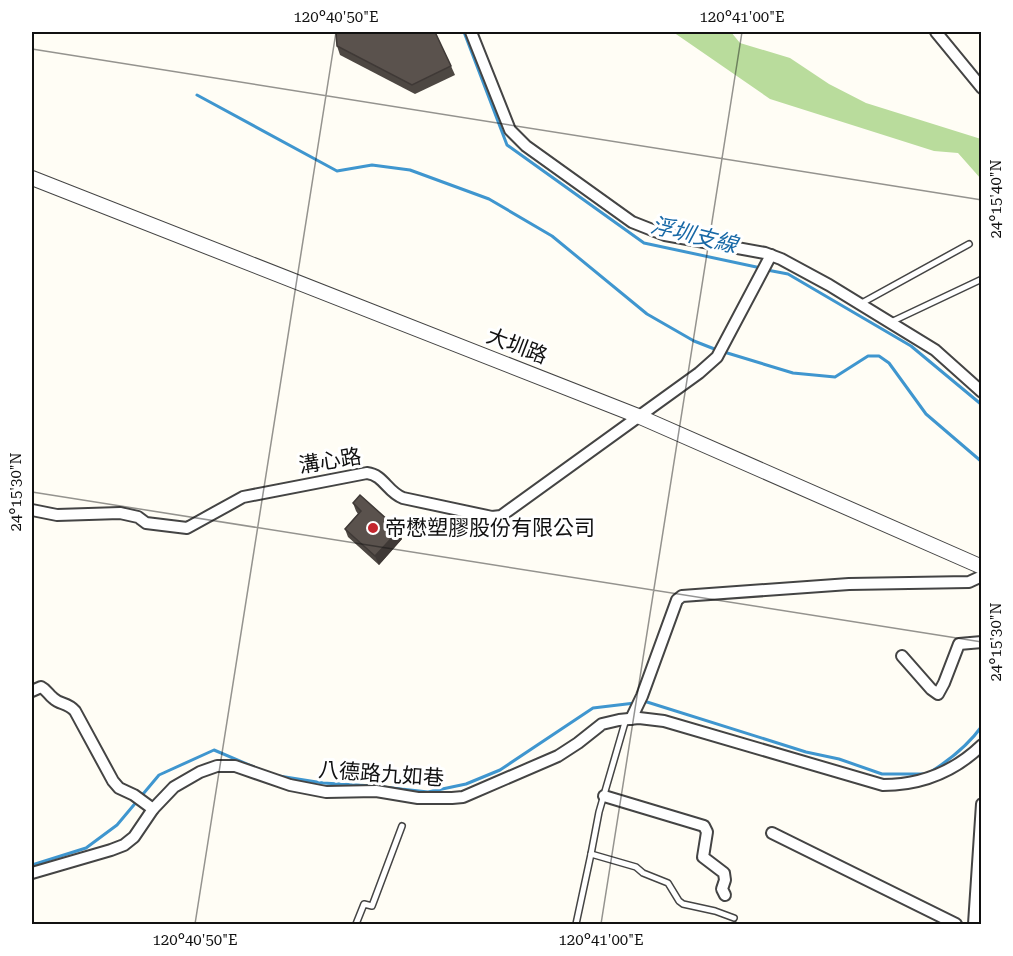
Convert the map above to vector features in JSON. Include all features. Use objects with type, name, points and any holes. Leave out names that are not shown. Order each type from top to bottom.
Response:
[{"type":"street","points":[[471,32],[507,124],[514,136],[590,193],[642,227],[766,264],[791,264],[935,350],[981,392]]},
{"type":"street","points":[[936,32],[981,88]]},
{"type":"street","name":"大圳路","points":[[32,178],[638,416],[981,567]]},
{"type":"street","name":"溝心路","points":[[32,510],[57,515],[120,513],[138,517],[146,523],[187,528],[243,497],[367,473],[379,477],[392,493],[403,498],[496,517],[510,511],[699,373],[720,351],[766,264]]},
{"type":"street","points":[[632,716],[642,696],[677,600],[682,596],[849,584],[969,582],[981,576]]},
{"type":"street","points":[[902,656],[938,694],[958,644],[981,642]]},
{"type":"street","points":[[32,691],[41,687],[46,689],[53,699],[69,704],[113,781],[124,791],[149,806]]},
{"type":"street","name":"八德路九如巷","points":[[32,873],[124,845],[138,832],[149,806],[200,771],[226,765],[248,769],[290,785],[326,792],[376,791],[430,799],[463,797],[558,756],[603,724],[632,716],[664,721],[883,785],[912,783],[938,776],[981,747]]},
{"type":"street","points":[[604,796],[704,826],[707,832],[702,855],[704,859],[724,873],[725,880],[722,889],[725,895]]},
{"type":"street","points":[[974,924],[981,804]]},
{"type":"street","points":[[772,833],[956,924]]},
{"type":"lane","points":[[860,304],[969,244]]},
{"type":"lane","points":[[890,322],[981,279]]},
{"type":"lane","points":[[576,924],[604,796],[632,716]]},
{"type":"lane","points":[[356,924],[364,904],[372,906],[402,826]]},
{"type":"lane","points":[[591,854],[636,867],[668,883],[679,901],[685,906],[715,911],[734,918]]},
{"type":"green space","points":[[673,32],[731,32],[740,43],[790,58],[829,84],[866,103],[981,139],[981,179],[958,153],[934,151],[770,99]]},
{"type":"building","points":[[336,32],[435,32],[451,66],[412,85],[337,46]]},
{"type":"building","name":"帝懋塑膠股份有限公司","points":[[360,495],[399,530],[375,556],[345,529],[361,511],[353,503]]},
{"type":"waterway","name":"浮圳支線","points":[[464,32],[507,145],[644,243],[761,268]]},
{"type":"waterway","points":[[197,95],[337,171],[372,165],[410,170],[489,199],[552,236],[647,314],[694,341],[717,350]]},
{"type":"waterway","name":"浮圳支線","points":[[767,270],[788,274],[911,346],[982,405]]},
{"type":"waterway","points":[[724,352],[793,373],[835,377],[868,356],[879,356],[889,363],[926,414],[982,462]]},
{"type":"waterway","points":[[642,702],[806,752],[839,759],[882,774],[927,774]]},
{"type":"waterway","points":[[383,787],[428,792],[466,784],[500,770],[593,708],[635,703]]},
{"type":"waterway","points":[[932,771],[959,751],[982,726]]},
{"type":"waterway","points":[[32,865],[86,848],[117,825],[159,775],[214,750],[261,770]]},
{"type":"waterway","points":[[279,776],[323,783],[373,786]]},
{"type":"place","name":"帝懋塑膠股份有限公司","points":[[373,528]]}]
